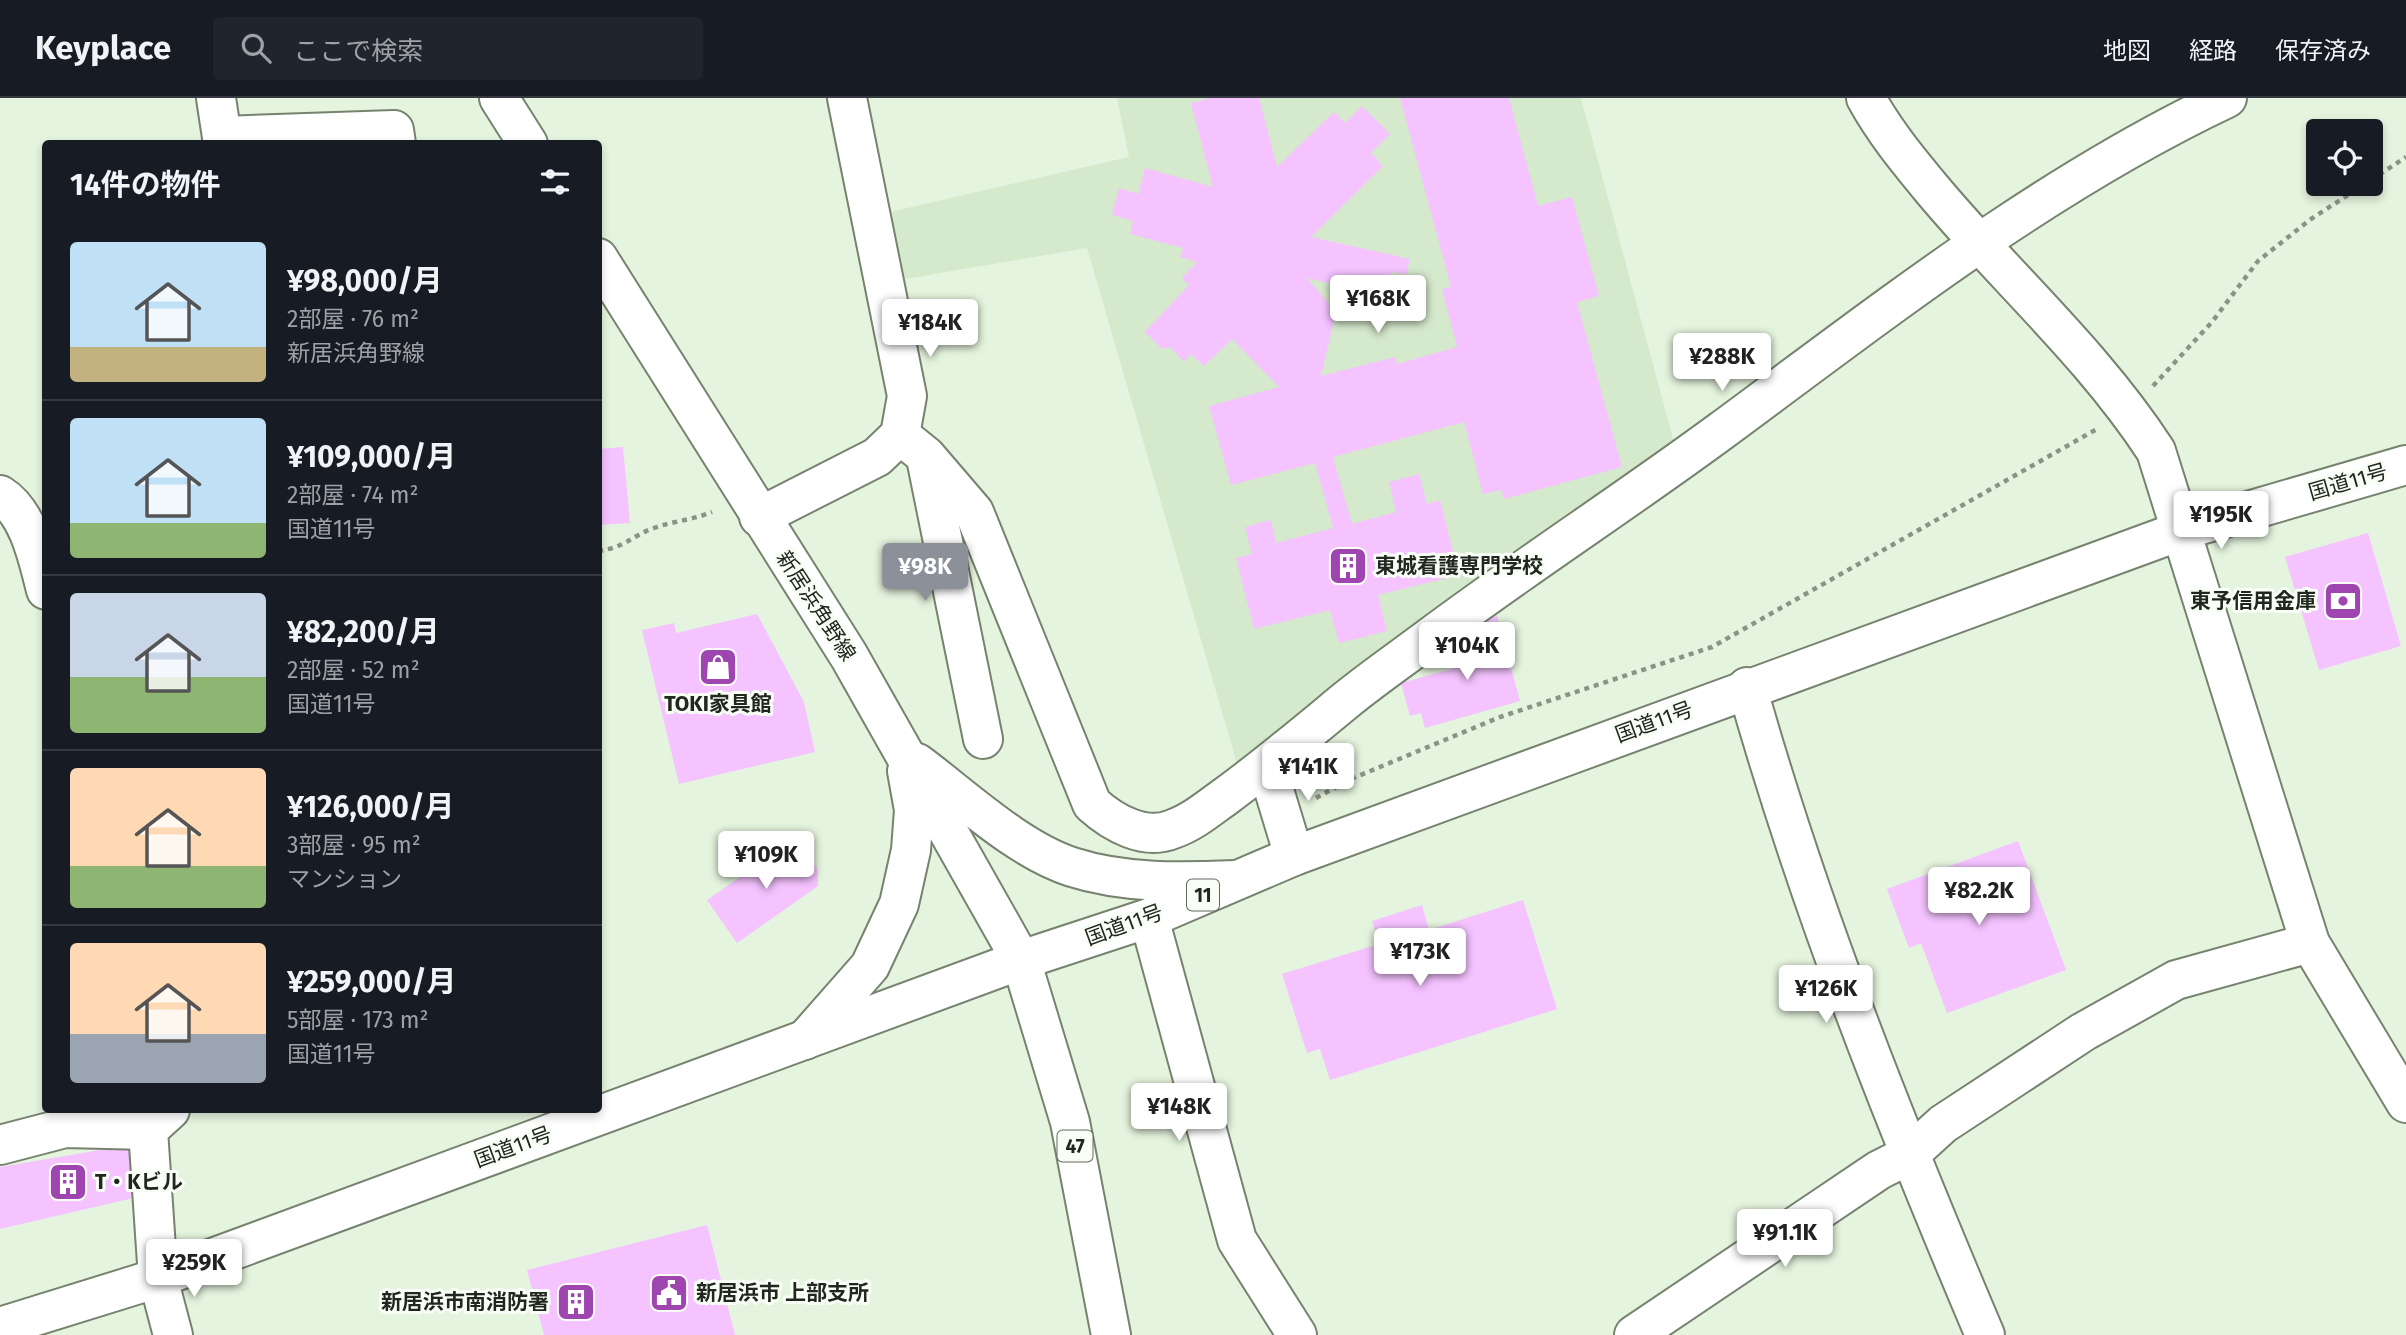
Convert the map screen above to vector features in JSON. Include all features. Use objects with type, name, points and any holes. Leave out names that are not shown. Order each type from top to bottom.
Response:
[{"type":"main road","points":[[216,98],[222,140],[394,130],[395,140]]},
{"type":"main road","points":[[499,98],[525,140]]},
{"type":"main road","points":[[1866,98],[1884,130],[1976,242],[2108,382],[2156,451],[2183,530],[2310,943],[2406,1103]]},
{"type":"main road","points":[[913,445],[974,512],[1093,804],[1110,821],[1151,832],[1171,831],[1198,816],[1266,767],[1349,698],[1505,581],[1693,452],[1976,242],[2049,195],[2227,98]]},
{"type":"main road","points":[[846,99],[907,396],[913,445],[983,739]]},
{"type":"main road","name":"新居浜角野線","points":[[602,264],[849,656],[1021,961]]},
{"type":"main road","points":[[753,507],[913,445]]},
{"type":"main road","name":"国道11号","points":[[0,1327],[158,1278],[1021,961],[1149,918],[1294,856],[1747,687],[2183,530],[2406,465]]},
{"type":"main road","points":[[0,495],[13,503],[36,553],[42,575]]},
{"type":"main road","points":[[1747,687],[1772,776],[1844,986],[1909,1155],[1985,1335]]},
{"type":"main road","points":[[904,753],[1028,846],[1070,866],[1116,877],[1169,882],[1239,880]]},
{"type":"main road","points":[[804,1040],[870,966],[900,904],[911,850],[914,810],[904,753]]},
{"type":"main road","points":[[1266,767],[1294,856]]},
{"type":"main road","points":[[1149,918],[1237,1240],[1297,1335]]},
{"type":"main road","points":[[1634,1335],[1879,1170],[1909,1155],[1943,1124],[2083,1031],[2176,980],[2310,943]]},
{"type":"main road","name":"47","points":[[1021,961],[1070,1122],[1111,1335]]},
{"type":"main road","points":[[0,1145],[65,1128],[159,1120],[158,1278],[173,1335]]},
{"type":"path","points":[[2383,172],[2406,157]]},
{"type":"path","points":[[1279,810],[1305,804],[1351,779],[1500,717],[1712,647],[2130,411],[2212,322],[2258,261],[2311,219],[2346,196]]},
{"type":"path","points":[[602,550],[630,543],[653,528],[753,507]]},
{"type":"shaded area","points":[[1117,98],[1581,98],[1675,446],[1238,767],[1087,248],[905,279],[890,212],[1129,157]]},
{"type":"building","points":[[1211,98],[1259,98],[1277,167],[1334,112],[1345,123],[1362,106],[1390,134],[1371,153],[1383,166],[1311,237],[1410,259],[1406,275],[1392,272],[1386,297],[1307,278],[1336,312],[1321,376],[1395,357],[1397,364],[1457,347],[1442,289],[1451,287],[1400,98],[1509,98],[1538,206],[1572,197],[1599,296],[1577,302],[1622,467],[1504,499],[1501,490],[1483,494],[1464,422],[1333,457],[1352,524],[1396,512],[1389,482],[1419,474],[1427,504],[1440,500],[1459,575],[1378,595],[1387,631],[1339,643],[1330,610],[1254,629],[1236,558],[1252,554],[1245,527],[1271,520],[1276,543],[1333,528],[1315,463],[1231,485],[1209,406],[1279,387],[1232,339],[1204,366],[1191,354],[1184,362],[1170,347],[1162,349],[1145,332],[1189,285],[1182,278],[1197,262],[1180,257],[1183,248],[1130,234],[1133,221],[1112,215],[1119,188],[1138,194],[1145,168],[1213,187],[1191,103]]},
{"type":"building","points":[[623,447],[630,523],[602,525],[602,449]]},
{"type":"building","name":"東予信用金庫","points":[[2368,533],[2401,646],[2319,670],[2285,557]]},
{"type":"building","name":"TOKI家具館","points":[[757,614],[804,702],[815,752],[679,784],[642,630],[674,623],[676,633]]},
{"type":"building","points":[[1497,616],[1520,701],[1425,728],[1421,713],[1410,716],[1401,683],[1473,663],[1465,634],[1482,629],[1480,621]]},
{"type":"building","points":[[795,839],[818,870],[818,886],[737,943],[707,900]]},
{"type":"building","points":[[2018,841],[2066,970],[1947,1013],[1921,943],[1909,948],[1887,889]]},
{"type":"building","points":[[1523,900],[1557,1009],[1330,1080],[1320,1049],[1307,1053],[1282,974],[1379,944],[1372,921],[1422,905],[1429,930]]},
{"type":"building","name":"T・Kビル","points":[[130,1145],[138,1197],[0,1229],[0,1167]]},
{"type":"building","name":"新居浜市 上部支所","points":[[707,1225],[735,1335],[544,1335],[527,1270]]},
{"type":"place","name":"東城看護専門学校","points":[[1348,566]]},
{"type":"place","name":"東予信用金庫","points":[[2343,601]]},
{"type":"place","name":"TOKI家具館","points":[[718,667]]},
{"type":"place","name":"T・Kビル","points":[[68,1182]]},
{"type":"place","name":"新居浜市 上部支所","points":[[669,1293]]},
{"type":"place","name":"新居浜市南消防署","points":[[576,1302]]}]
